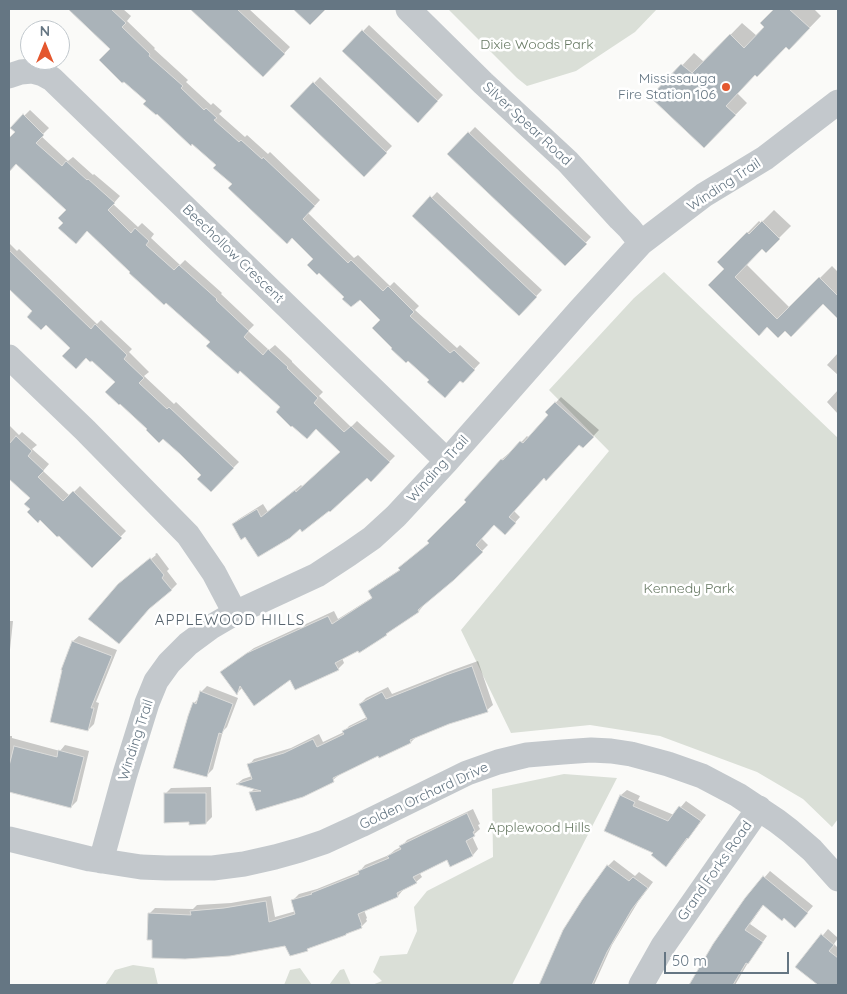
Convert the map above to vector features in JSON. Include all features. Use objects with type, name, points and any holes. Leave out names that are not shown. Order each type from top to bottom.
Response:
[{"type":"street","name":"Silver Spear Road","points":[[408,9],[483,83],[568,162],[641,242]]},
{"type":"street","name":"Beechollow Crescent","points":[[9,76],[32,71],[52,79],[447,461]]},
{"type":"street","name":"Winding Trail","points":[[101,861],[147,703],[156,681],[169,663],[188,644],[211,627],[235,613],[317,575],[372,538],[396,516],[447,461],[641,242],[704,195],[765,158],[838,102]]},
{"type":"street","points":[[9,358],[85,430],[188,536],[214,573],[235,613]]},
{"type":"street","name":"Golden Orchard Drive","points":[[9,839],[101,861],[141,866],[212,868],[244,864],[324,842],[467,773],[498,762],[528,755],[591,750],[631,754],[702,776],[738,795],[777,821],[812,850],[838,879]]},
{"type":"street","name":"Grand Forks Road","points":[[641,985],[663,946],[758,808]]},
{"type":"green space","name":"Dixie Woods Park","points":[[448,9],[657,9],[635,32],[576,71],[527,86]]},
{"type":"green space","name":"Kennedy Park","points":[[664,272],[838,438],[838,819],[832,827],[803,799],[757,772],[660,736],[590,725],[511,733],[461,630],[609,451],[549,390],[634,298]]},
{"type":"green space","name":"Applewood Hills","points":[[564,774],[617,778],[512,985],[372,985],[382,981],[373,972],[380,956],[407,954],[417,931],[414,907],[427,891],[493,857],[492,789]]},
{"type":"green space","points":[[133,965],[154,968],[158,985],[105,985],[115,970]]},
{"type":"green space","points":[[300,968],[312,985],[284,985],[290,970]]},
{"type":"green space","points":[[344,969],[351,985],[329,985],[340,970]]},
{"type":"building","points":[[68,9],[111,9],[126,23],[122,27],[150,54],[149,56],[183,86],[181,88],[204,110],[206,108],[217,118],[214,120],[239,142],[241,140],[262,159],[263,157],[315,206],[303,219],[348,263],[351,260],[383,291],[388,286],[414,312],[410,316],[450,353],[454,350],[475,370],[463,383],[460,381],[445,398],[427,382],[429,380],[391,349],[372,328],[380,320],[360,300],[351,307],[342,299],[344,297],[319,273],[317,275],[307,265],[313,259],[292,238],[287,244],[228,188],[232,184],[213,168],[216,165],[143,104],[146,101],[124,82],[122,83],[99,60],[110,49]]},
{"type":"building","points":[[190,9],[237,9],[285,54],[263,77]]},
{"type":"building","points":[[293,9],[326,9],[310,25]]},
{"type":"building","points":[[774,9],[789,9],[810,28],[789,50],[786,47],[757,77],[755,75],[726,106],[736,115],[704,148],[650,97],[681,64],[692,73],[730,34],[744,48],[764,27],[760,23]]},
{"type":"building","points":[[362,30],[438,101],[418,123],[342,51]]},
{"type":"building","points":[[313,82],[387,153],[364,177],[290,106]]},
{"type":"building","points":[[23,114],[44,135],[36,143],[62,166],[66,161],[115,203],[108,210],[131,233],[135,228],[149,241],[146,245],[174,270],[179,265],[217,299],[249,331],[244,337],[263,355],[268,349],[288,367],[318,398],[314,403],[344,432],[351,426],[390,462],[371,482],[367,478],[330,512],[302,532],[300,529],[290,538],[258,557],[245,537],[241,540],[232,524],[257,509],[261,517],[295,490],[296,492],[340,452],[316,429],[307,439],[291,427],[276,412],[280,407],[240,371],[238,374],[206,346],[210,342],[166,303],[164,305],[87,231],[76,244],[58,228],[63,223],[58,218],[66,210],[16,164],[9,172],[9,138],[15,132],[10,128]]},
{"type":"building","points":[[468,132],[587,244],[565,266],[447,154]]},
{"type":"building","points":[[430,196],[537,297],[519,316],[412,216]]},
{"type":"building","points":[[762,221],[780,239],[766,253],[762,249],[735,277],[777,319],[819,277],[838,296],[838,319],[823,304],[791,337],[785,331],[778,338],[767,327],[759,336],[708,285],[724,269],[717,262],[747,232],[749,234]]},
{"type":"building","points":[[9,250],[91,329],[95,324],[127,355],[124,359],[144,378],[139,383],[167,409],[169,407],[234,468],[211,492],[197,479],[201,475],[180,454],[163,439],[159,443],[147,429],[105,392],[115,382],[92,361],[90,362],[86,358],[76,369],[62,356],[70,348],[46,325],[41,330],[27,317],[32,311],[9,289]]},
{"type":"building","points":[[555,402],[594,437],[583,448],[579,445],[546,481],[544,478],[509,517],[516,523],[505,535],[494,525],[476,545],[483,552],[454,580],[418,610],[419,612],[387,635],[359,653],[358,651],[335,663],[339,670],[295,690],[290,680],[254,706],[240,686],[237,695],[220,672],[247,653],[328,616],[332,624],[372,598],[368,591],[400,570],[398,568],[429,543],[427,541],[466,502],[464,500],[501,459],[503,460],[520,441],[523,443],[548,415],[545,412]]},
{"type":"building","points":[[16,436],[32,451],[28,456],[44,471],[38,477],[63,501],[73,491],[122,538],[92,568],[59,536],[57,537],[40,520],[38,523],[27,512],[30,509],[24,504],[30,498],[9,479],[9,444]]},
{"type":"building","points":[[150,558],[164,575],[162,578],[172,590],[149,609],[119,644],[88,619],[118,584]]},
{"type":"building","points":[[72,641],[112,656],[91,708],[94,708],[88,731],[50,722],[61,670]]},
{"type":"building","points":[[472,666],[488,712],[449,724],[410,740],[411,743],[379,758],[378,756],[333,778],[334,782],[303,797],[256,811],[249,792],[261,791],[236,784],[252,779],[247,764],[284,753],[313,739],[317,747],[344,734],[342,731],[367,719],[359,704],[382,692],[386,699]]},
{"type":"building","points":[[200,691],[233,704],[222,734],[219,733],[207,777],[173,768],[188,716],[193,702],[196,704]]},
{"type":"building","points":[[14,746],[57,757],[58,750],[84,757],[71,808],[9,792],[9,766]]},
{"type":"building","points":[[164,793],[206,793],[206,824],[189,825],[189,822],[164,823]]},
{"type":"building","points":[[620,795],[635,802],[633,806],[668,821],[679,806],[701,821],[666,867],[651,855],[653,853],[604,831]]},
{"type":"building","points":[[467,813],[475,831],[473,832],[475,836],[466,841],[473,856],[450,867],[447,860],[413,877],[417,883],[397,893],[398,897],[358,914],[362,928],[307,949],[308,951],[290,956],[285,946],[230,956],[185,959],[152,958],[152,940],[147,940],[148,913],[191,915],[190,911],[266,901],[269,922],[295,914],[291,900],[312,894],[359,874],[358,871],[389,858],[387,856],[401,849],[399,846]]},
{"type":"building","points":[[607,865],[629,881],[633,877],[648,888],[632,909],[607,952],[592,985],[539,985],[563,930]]},
{"type":"building","points":[[763,876],[808,913],[795,928],[784,918],[782,921],[763,905],[745,930],[763,942],[748,964],[746,963],[733,985],[689,985],[713,944]]},
{"type":"building","points":[[821,934],[834,945],[829,951],[838,958],[838,985],[818,985],[795,967]]},
{"type":"place","name":"Mississauga Fire Station 106","points":[[726,87]]},
{"type":"district","name":"APPLEWOOD HILLS","points":[[230,620]]}]
